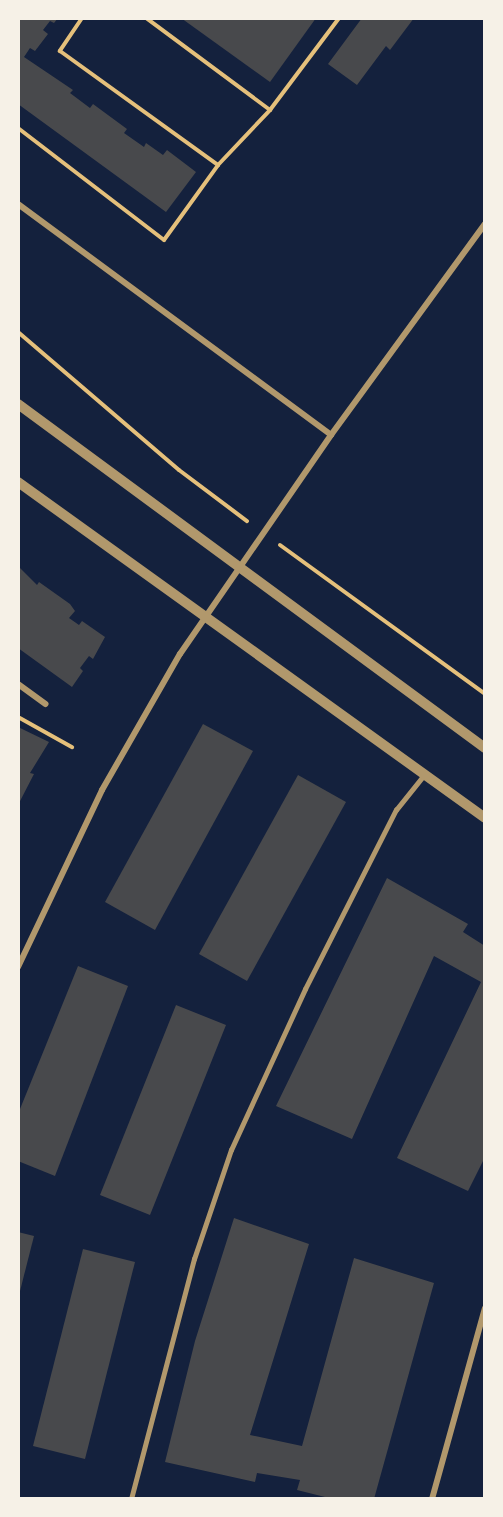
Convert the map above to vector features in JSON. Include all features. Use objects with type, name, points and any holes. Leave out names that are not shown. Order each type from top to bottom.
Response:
[{"type":"street","points":[[18,204],[331,435]]},
{"type":"street","points":[[18,967],[102,790],[206,614],[331,435],[485,224]]},
{"type":"street","points":[[18,404],[485,748]]},
{"type":"street","points":[[18,482],[206,614],[485,818]]},
{"type":"street","points":[[18,684],[46,704]]},
{"type":"street","points":[[432,1499],[485,1308]]},
{"type":"lane","points":[[131,1499],[194,1260],[231,1150],[305,989],[396,810],[426,773]]},
{"type":"path","points":[[82,18],[60,51],[218,165]]},
{"type":"path","points":[[146,18],[270,110]]},
{"type":"path","points":[[18,128],[164,240],[218,165],[270,110],[339,18]]},
{"type":"path","points":[[18,332],[179,470],[232,509]]},
{"type":"path","points":[[293,554],[485,694]]},
{"type":"path","points":[[18,717],[72,747]]},
{"type":"building","points":[[18,18],[58,18],[54,23],[50,21],[43,30],[48,34],[35,51],[30,48],[24,57],[73,90],[70,93],[90,108],[93,104],[127,129],[124,133],[144,147],[146,143],[163,155],[167,150],[196,172],[166,212],[18,104]]},
{"type":"building","points":[[181,18],[316,18],[270,82]]},
{"type":"building","points":[[362,18],[414,18],[390,50],[386,46],[357,85],[328,64]]},
{"type":"building","points":[[18,566],[37,585],[39,582],[70,604],[75,611],[69,618],[79,625],[82,621],[105,637],[93,659],[89,656],[80,668],[83,671],[72,687],[18,648]]},
{"type":"building","points":[[203,724],[253,751],[155,930],[105,902]]},
{"type":"building","points":[[18,727],[49,742],[30,773],[34,774],[18,805]]},
{"type":"building","points":[[298,775],[346,802],[247,981],[199,954]]},
{"type":"building","points":[[387,878],[468,924],[463,932],[485,946],[485,1157],[468,1191],[397,1158],[481,982],[434,956],[352,1139],[276,1106]]},
{"type":"building","points":[[78,966],[128,986],[55,1176],[18,1161],[18,1114]]},
{"type":"building","points":[[176,1005],[226,1025],[150,1215],[100,1195]]},
{"type":"building","points":[[234,1218],[309,1244],[250,1435],[302,1446],[354,1258],[434,1283],[374,1499],[333,1499],[297,1490],[300,1480],[257,1473],[255,1482],[165,1462],[195,1341]]},
{"type":"building","points":[[18,1232],[34,1236],[19,1295],[18,1295]]},
{"type":"building","points":[[83,1249],[135,1262],[85,1459],[33,1446]]}]
